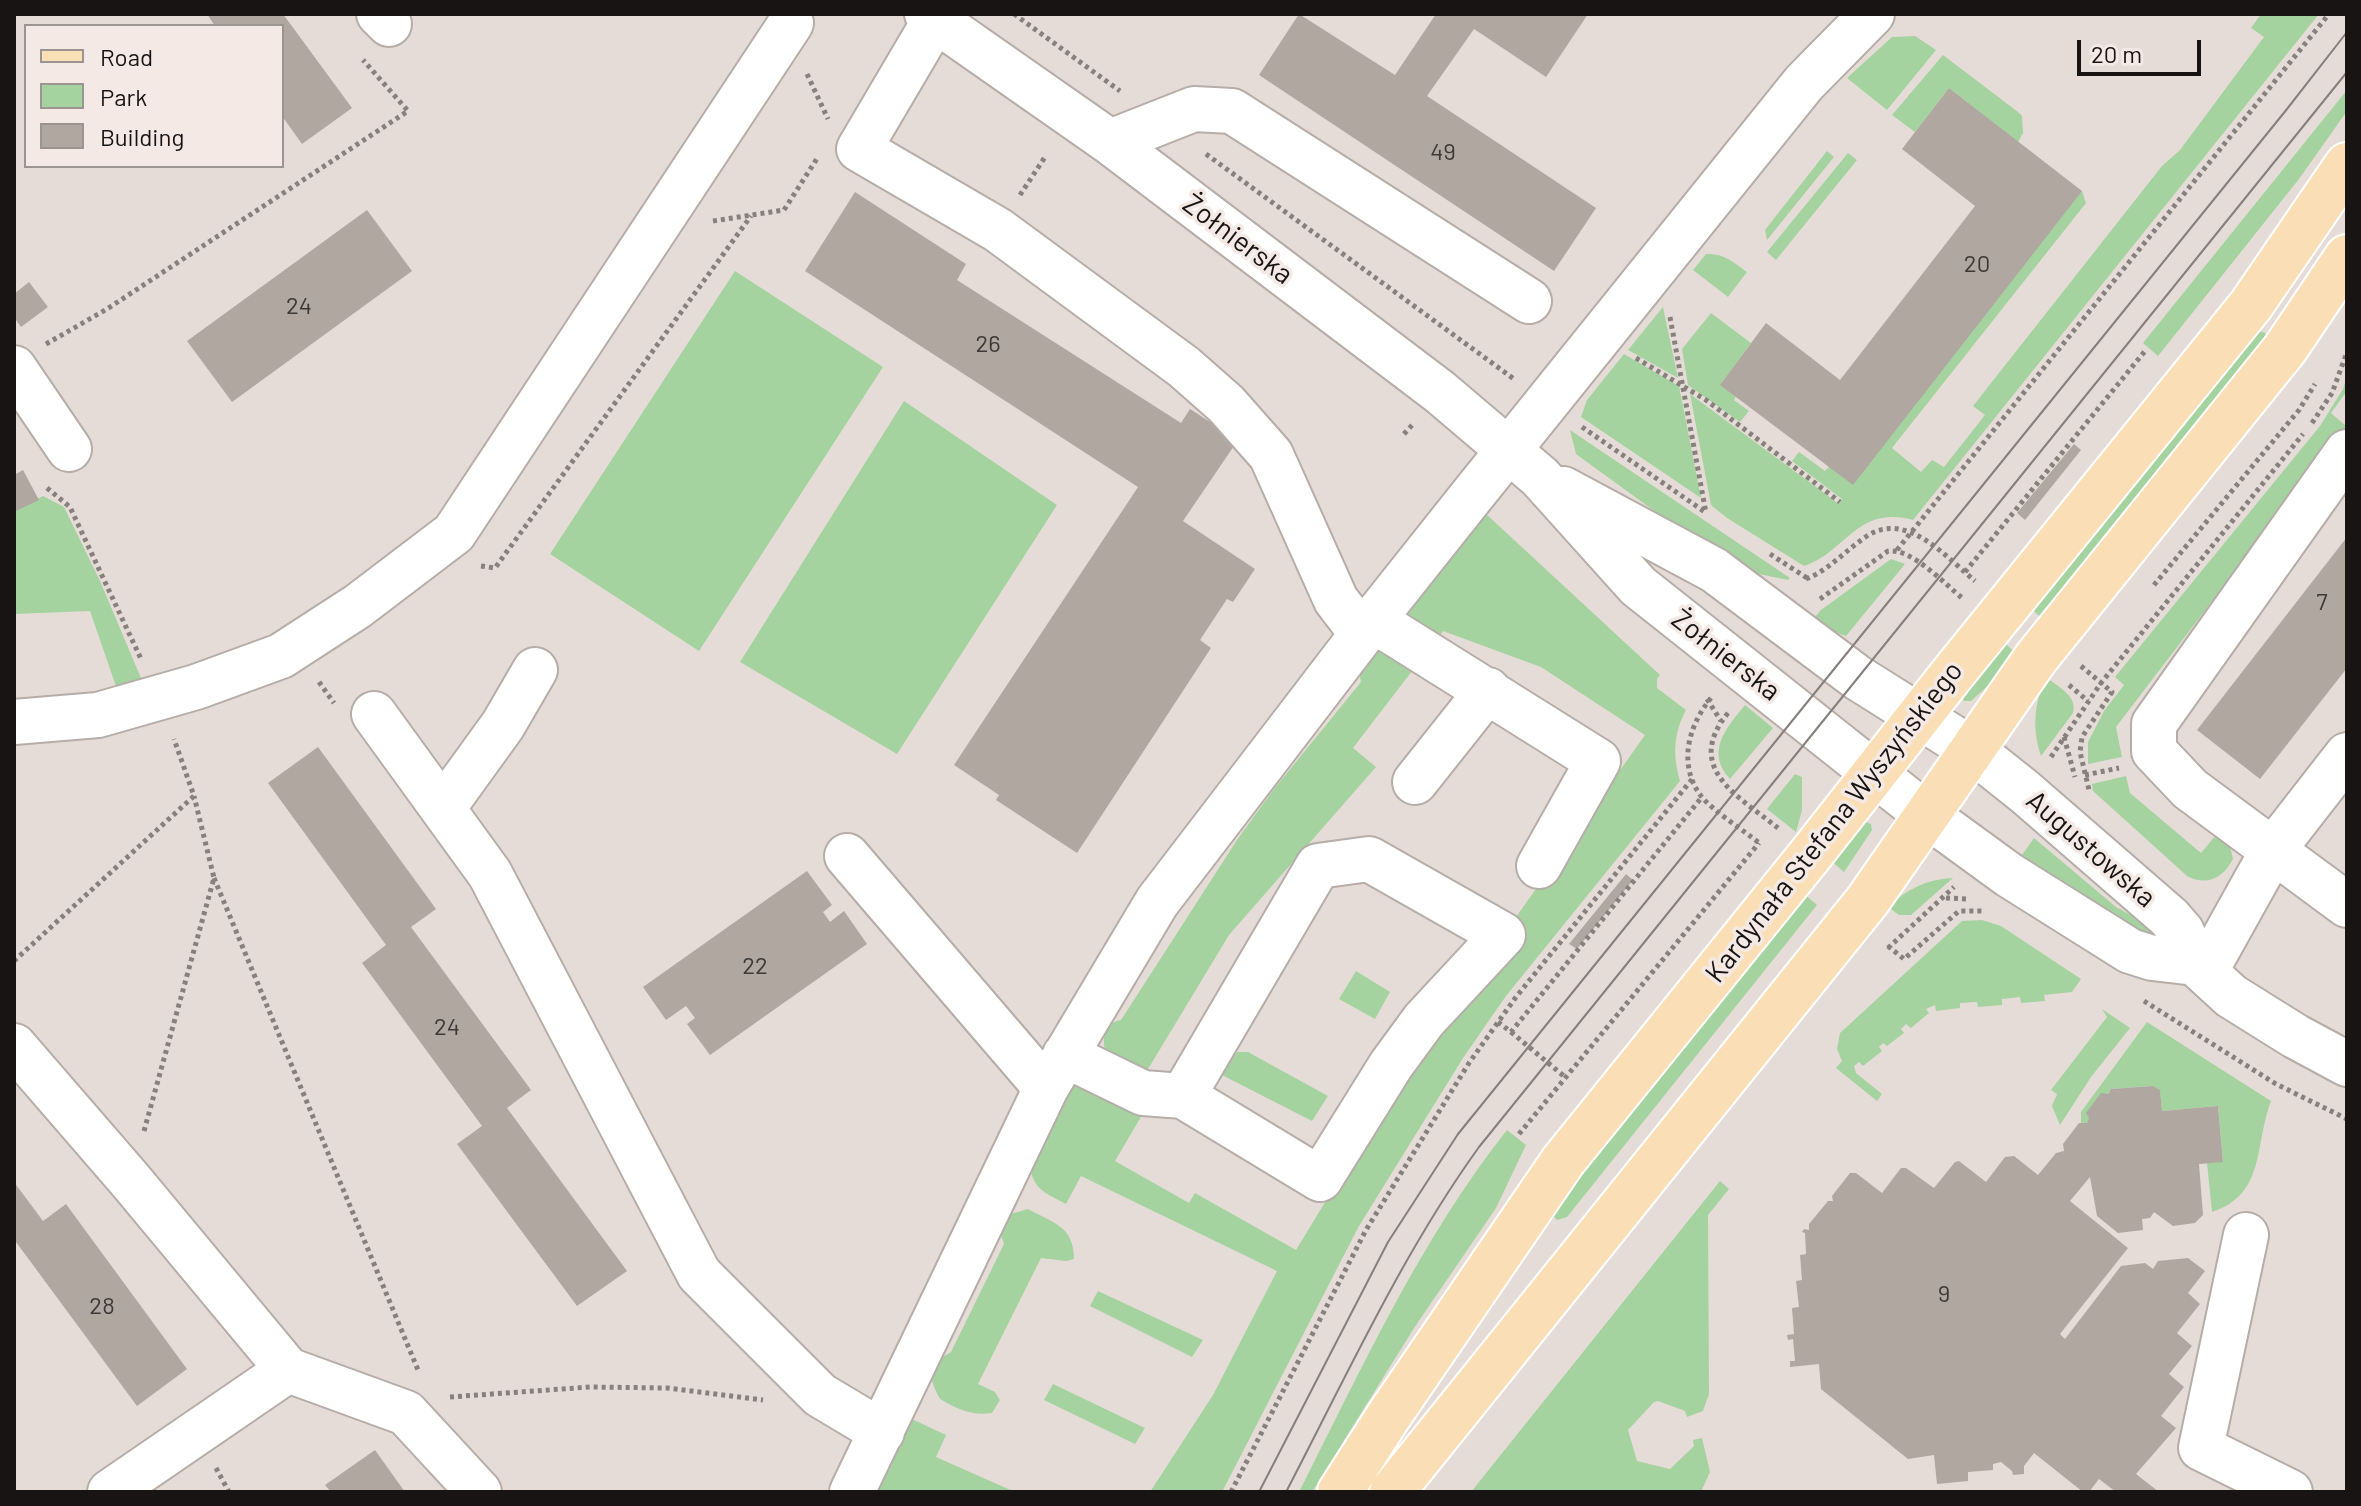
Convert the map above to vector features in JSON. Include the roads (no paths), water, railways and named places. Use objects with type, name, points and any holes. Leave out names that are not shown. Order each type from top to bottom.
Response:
[{"type":"main road","name":"Kardynała Stefana Wyszyńskiego","points":[[1340,1492],[1563,1161],[2251,305],[2347,165]]},
{"type":"main road","points":[[1392,1492],[1854,919],[2036,658],[2285,349],[2347,257]]},
{"type":"street","points":[[852,1492],[1055,1072],[1157,902],[1367,627],[1524,464],[1804,83],[1872,14]]},
{"type":"street","points":[[931,17],[859,149],[998,230],[1184,367],[1226,404],[1271,455],[1336,600],[1367,627],[1488,690],[1598,761],[1539,866]]},
{"type":"street","name":"Żołnierska","points":[[931,17],[1110,142],[1440,392],[1524,464],[1638,586],[1928,816]]},
{"type":"street","points":[[14,722],[98,715],[196,687],[281,656],[358,606],[454,533],[789,26]]},
{"type":"street","points":[[1110,142],[1194,109],[1232,111],[1529,301]]},
{"type":"street","points":[[14,368],[69,449]]},
{"type":"street","points":[[2347,452],[2154,724],[2154,751],[2190,789],[2347,905]]},
{"type":"street","name":"Żołnierska","points":[[1524,464],[1714,570],[1858,678],[1971,749]]},
{"type":"street","points":[[443,808],[503,725],[535,670]]},
{"type":"street","points":[[1415,782],[1488,690]]},
{"type":"street","points":[[374,714],[490,874],[699,1274],[820,1395],[882,1432]]},
{"type":"street","name":"Augustowska","points":[[1971,749],[2169,917],[2182,932],[2200,967],[2231,996],[2347,1064]]},
{"type":"street","points":[[2200,967],[2273,850],[2347,755]]},
{"type":"street","name":"Augustowska","points":[[1928,816],[2009,875],[2130,951],[2200,967]]},
{"type":"street","points":[[847,856],[1055,1072],[1143,1093],[1183,1096],[1320,1179],[1391,1065],[1424,1020],[1503,935],[1369,859],[1318,866],[1183,1096]]},
{"type":"street","points":[[14,1046],[288,1370],[406,1413],[479,1492]]},
{"type":"street","points":[[2246,1235],[2201,1448],[2290,1492]]},
{"type":"street","points":[[110,1492],[288,1370]]},
{"type":"tram line","points":[[1259,1492],[1388,1242],[1458,1134],[2347,32]]},
{"type":"tram line","points":[[1286,1492],[1400,1272],[1479,1147],[2347,72]]}]
